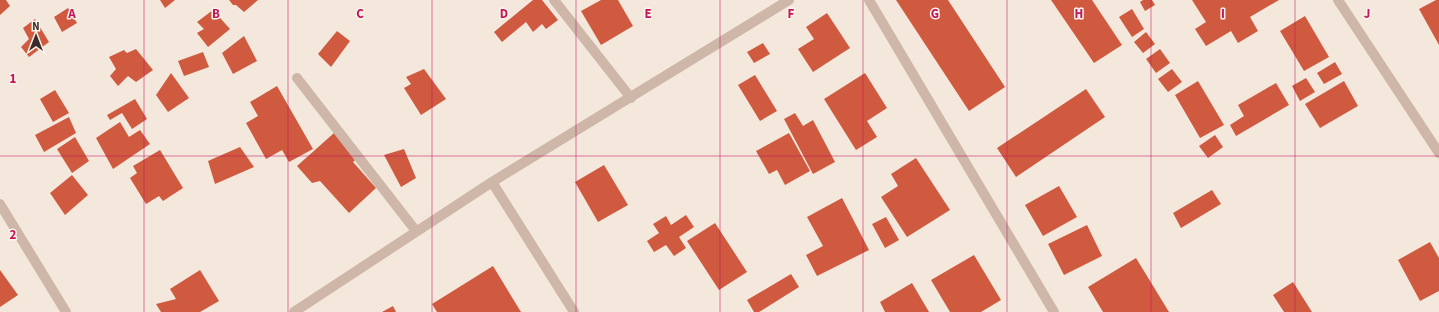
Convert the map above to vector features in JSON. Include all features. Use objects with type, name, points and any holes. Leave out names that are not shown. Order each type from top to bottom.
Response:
[{"type":"street","points":[[554,0],[631,98]]},
{"type":"street","points":[[294,312],[492,182],[789,0]]},
{"type":"street","points":[[869,0],[1054,312]]},
{"type":"street","points":[[1338,0],[1439,153]]},
{"type":"street","points":[[297,78],[416,231]]},
{"type":"street","points":[[492,182],[574,312]]},
{"type":"street","points":[[0,204],[66,312]]},
{"type":"building","points":[[0,0],[6,0],[10,6],[0,15]]},
{"type":"building","points":[[160,0],[175,0],[165,8]]},
{"type":"building","points":[[229,0],[258,0],[244,12],[236,5],[233,5]]},
{"type":"building","points":[[533,0],[542,0],[558,20],[546,29],[542,24],[533,32],[526,22],[502,42],[494,32]]},
{"type":"building","points":[[601,0],[618,0],[633,26],[601,45],[581,11]]},
{"type":"building","points":[[896,0],[948,0],[1005,87],[969,111]]},
{"type":"building","points":[[1051,0],[1092,0],[1122,45],[1094,63]]},
{"type":"building","points":[[1143,0],[1152,0],[1155,5],[1145,11],[1140,2]]},
{"type":"building","points":[[1192,0],[1279,0],[1250,17],[1258,31],[1238,43],[1231,31],[1206,46],[1195,29],[1206,22]]},
{"type":"building","points":[[1436,0],[1439,0],[1439,45],[1419,9]]},
{"type":"building","points":[[68,8],[77,23],[62,32],[54,17]]},
{"type":"building","points":[[1132,9],[1144,29],[1132,37],[1119,17]]},
{"type":"building","points":[[213,10],[230,29],[208,47],[197,33],[204,29],[197,22]]},
{"type":"building","points":[[827,13],[850,48],[813,72],[798,49],[814,39],[806,27]]},
{"type":"building","points":[[1305,16],[1329,57],[1304,71],[1280,31]]},
{"type":"building","points":[[35,19],[49,42],[29,57],[21,47],[29,39],[23,28]]},
{"type":"building","points":[[337,31],[350,41],[331,67],[318,54]]},
{"type":"building","points":[[1146,32],[1155,44],[1143,53],[1134,42]]},
{"type":"building","points":[[244,36],[257,61],[233,74],[222,53]]},
{"type":"building","points":[[763,43],[770,54],[754,63],[747,52]]},
{"type":"building","points":[[136,49],[153,70],[136,82],[128,76],[118,86],[110,76],[116,69],[109,57],[124,50],[127,53]]},
{"type":"building","points":[[1160,49],[1170,63],[1156,73],[1146,59]]},
{"type":"building","points":[[203,52],[209,67],[184,76],[178,61]]},
{"type":"building","points":[[1335,62],[1342,74],[1324,84],[1317,73]]},
{"type":"building","points":[[424,69],[446,99],[421,115],[404,88],[411,84],[406,77]]},
{"type":"building","points":[[1172,69],[1182,82],[1168,92],[1158,79]]},
{"type":"building","points":[[171,73],[189,98],[168,112],[156,95]]},
{"type":"building","points":[[865,73],[887,108],[867,121],[877,137],[856,150],[824,99]]},
{"type":"building","points":[[755,75],[777,111],[760,121],[738,85]]},
{"type":"building","points":[[1306,78],[1315,92],[1300,101],[1292,86]]},
{"type":"building","points":[[1198,81],[1224,125],[1200,138],[1175,95]]},
{"type":"building","points":[[1344,81],[1358,106],[1320,128],[1305,104]]},
{"type":"building","points":[[1276,83],[1289,105],[1236,136],[1230,125],[1244,116],[1238,105]]},
{"type":"building","points":[[277,86],[313,149],[289,162],[282,150],[266,159],[246,123],[258,116],[250,102]]},
{"type":"building","points":[[1086,89],[1105,117],[1016,177],[997,148]]},
{"type":"building","points":[[55,90],[69,113],[53,122],[40,99]]},
{"type":"building","points":[[135,99],[147,119],[132,129],[122,113],[110,120],[107,115]]},
{"type":"building","points":[[795,113],[803,126],[813,120],[835,162],[813,174],[784,119]]},
{"type":"building","points":[[69,117],[76,133],[44,152],[35,135]]},
{"type":"building","points":[[120,122],[129,137],[140,130],[150,144],[113,169],[96,138]]},
{"type":"building","points":[[334,133],[356,159],[353,162],[376,188],[349,213],[320,181],[312,183],[297,166]]},
{"type":"building","points":[[789,133],[810,171],[785,185],[777,170],[769,174],[756,151]]},
{"type":"building","points":[[1215,135],[1223,147],[1208,158],[1199,146]]},
{"type":"building","points":[[75,137],[89,161],[72,173],[57,149]]},
{"type":"building","points":[[240,147],[254,167],[215,184],[208,161]]},
{"type":"building","points":[[404,149],[416,178],[401,187],[384,155]]},
{"type":"building","points":[[160,150],[183,188],[163,201],[159,196],[146,204],[130,178],[137,173],[133,166]]},
{"type":"building","points":[[916,158],[950,210],[907,237],[881,197],[898,186],[891,174]]},
{"type":"building","points":[[604,165],[628,205],[598,222],[575,182]]},
{"type":"building","points":[[72,175],[88,195],[65,215],[50,193]]},
{"type":"building","points":[[1059,186],[1077,217],[1043,236],[1025,205]]},
{"type":"building","points":[[1212,190],[1221,204],[1181,228],[1173,213]]},
{"type":"building","points":[[842,198],[869,250],[817,276],[806,255],[823,246],[807,217]]},
{"type":"building","points":[[686,215],[694,227],[679,237],[686,248],[674,256],[666,245],[654,252],[647,241],[659,233],[653,224],[666,216],[671,225]]},
{"type":"building","points":[[886,217],[899,240],[885,248],[872,224]]},
{"type":"building","points":[[715,223],[747,272],[719,290],[687,241]]},
{"type":"building","points":[[1087,225],[1102,256],[1064,275],[1048,244]]},
{"type":"building","points":[[1430,242],[1439,258],[1439,291],[1420,301],[1398,260]]},
{"type":"building","points":[[974,255],[1001,300],[981,312],[950,312],[931,280]]},
{"type":"building","points":[[1136,258],[1169,312],[1103,312],[1088,287]]},
{"type":"building","points":[[493,266],[521,312],[437,312],[432,304]]},
{"type":"building","points":[[0,270],[18,295],[0,307]]},
{"type":"building","points":[[200,270],[219,301],[200,312],[161,312],[156,304],[176,299],[170,289]]},
{"type":"building","points":[[791,274],[799,287],[759,312],[754,312],[747,300]]},
{"type":"building","points":[[1293,282],[1312,312],[1284,312],[1273,295]]},
{"type":"building","points":[[912,283],[929,312],[885,312],[880,302]]},
{"type":"building","points":[[393,306],[396,312],[382,312]]}]
